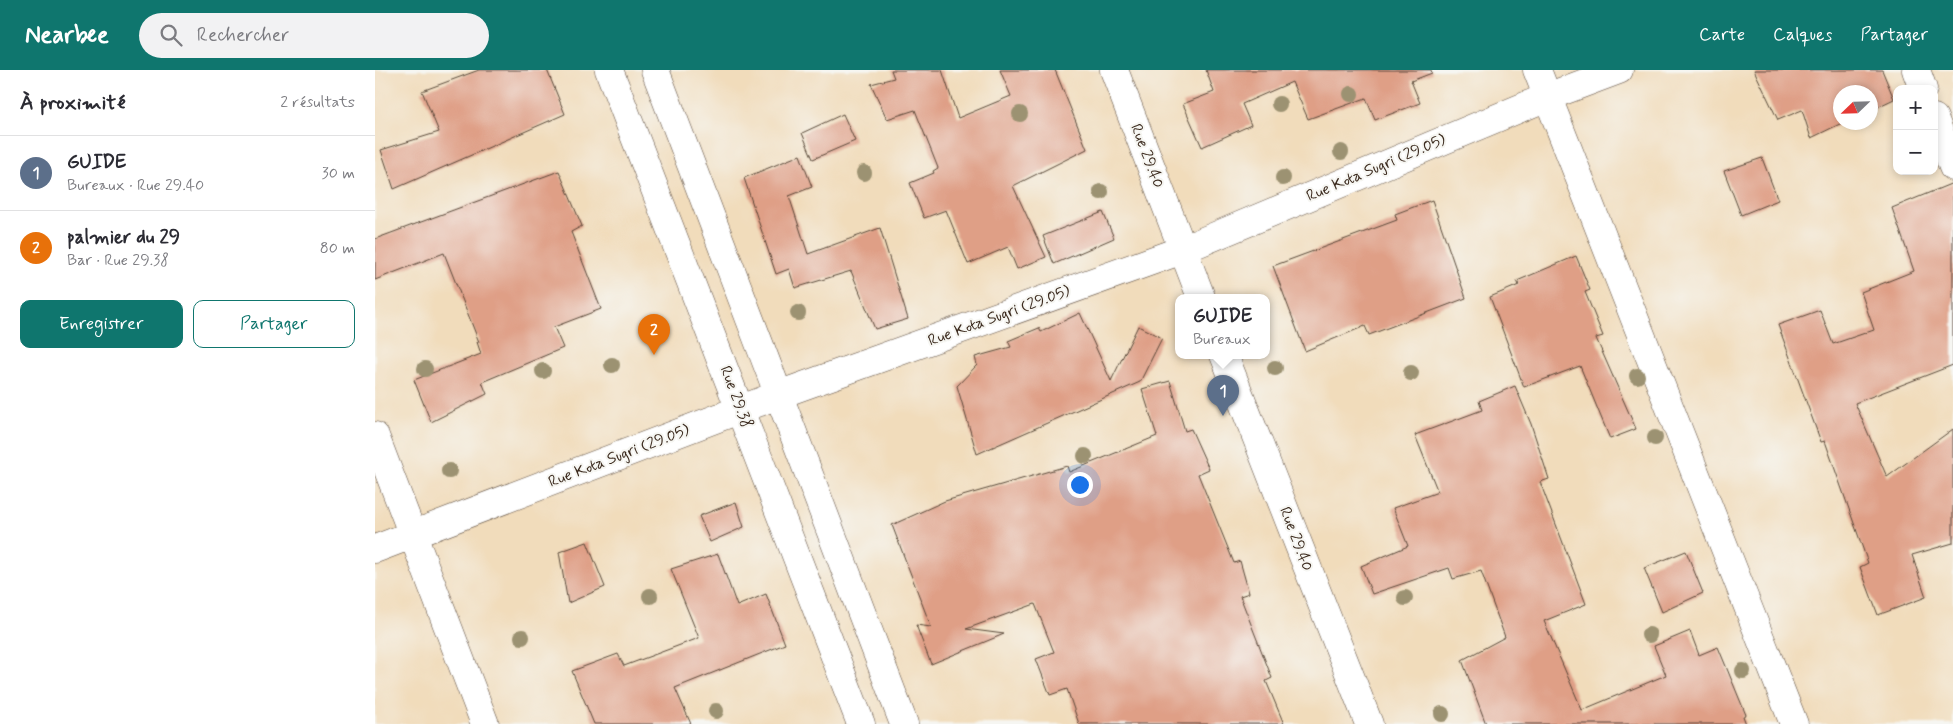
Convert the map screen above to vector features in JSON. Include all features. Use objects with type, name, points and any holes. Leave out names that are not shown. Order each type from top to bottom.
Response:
[{"type":"street","name":"Rue 29.38","points":[[609,70],[861,724]]},
{"type":"street","points":[[655,70],[904,724]]},
{"type":"street","name":"Rue 29.40","points":[[1114,70],[1200,294]]},
{"type":"street","points":[[1537,70],[1794,724]]},
{"type":"street","name":"Rue Kota Sugri (29.05)","points":[[375,549],[778,395],[1182,250],[1547,97],[1619,70]]},
{"type":"street","points":[[1916,70],[1922,85]]},
{"type":"street","points":[[1938,128],[1953,167]]},
{"type":"street","name":"Rue 29.40","points":[[1226,359],[1369,724]]},
{"type":"street","points":[[375,436],[485,724]]},
{"type":"building","points":[[479,70],[547,70],[565,114],[394,189],[381,150],[439,132],[422,91]]},
{"type":"building","points":[[891,70],[942,70],[958,118],[1011,96],[1000,70],[1055,70],[1087,149],[1013,186],[1046,257],[1017,269],[1008,247],[968,264],[946,210],[924,218],[910,183],[934,173],[933,171],[938,168],[915,110],[887,119],[871,84],[894,78]]},
{"type":"building","points":[[1206,70],[1431,70],[1432,73],[1411,81],[1420,103],[1375,120],[1366,98],[1308,119],[1292,82],[1242,104],[1251,125],[1202,147],[1183,104],[1214,92]]},
{"type":"building","points":[[1754,70],[1882,70],[1893,97],[1893,99],[1878,107],[1878,85],[1833,85],[1833,127],[1811,138],[1802,110],[1778,120]]},
{"type":"building","points":[[843,114],[855,141],[813,159],[802,133]]},
{"type":"building","points":[[800,155],[812,187],[789,196],[808,254],[880,228],[908,319],[875,329],[851,271],[795,288],[789,269],[776,274],[744,178]]},
{"type":"building","points":[[1762,158],[1778,200],[1741,215],[1724,171]]},
{"type":"building","points":[[559,171],[582,226],[571,232],[601,309],[554,327],[563,348],[482,382],[487,394],[431,422],[414,380],[481,354],[477,342],[479,342],[444,253],[375,280],[375,239]]},
{"type":"building","points":[[1953,183],[1953,365],[1855,403],[1887,477],[1953,429],[1953,543],[1912,555],[1926,597],[1878,615],[1860,567],[1868,563],[1825,441],[1821,442],[1778,325],[1820,310],[1833,344],[1874,330],[1861,292],[1914,271],[1892,208]]},
{"type":"building","points":[[1432,200],[1466,298],[1369,335],[1365,326],[1305,351],[1273,266],[1397,220],[1395,214]]},
{"type":"building","points":[[1103,212],[1114,238],[1054,264],[1043,236]]},
{"type":"building","points":[[1576,256],[1590,290],[1585,292],[1603,336],[1596,338],[1636,429],[1610,439],[1580,366],[1524,387],[1490,297],[1519,285],[1517,281]]},
{"type":"building","points":[[1080,313],[1111,381],[1138,326],[1162,338],[1140,382],[977,454],[957,386],[977,365],[975,357],[1011,347],[1008,341],[1039,328],[1041,332]]},
{"type":"building","points":[[1170,381],[1185,431],[1191,429],[1209,469],[1198,474],[1234,563],[1240,561],[1249,593],[1240,596],[1272,678],[1266,681],[1284,724],[1079,724],[1067,689],[1050,695],[1036,659],[1054,652],[1035,604],[966,629],[1004,634],[931,664],[916,625],[931,627],[892,525],[945,501],[1067,466],[1069,472],[1157,436],[1142,389]]},
{"type":"building","points":[[1515,386],[1531,424],[1549,479],[1540,482],[1586,604],[1544,621],[1582,710],[1666,675],[1654,646],[1690,631],[1699,655],[1718,647],[1746,715],[1743,716],[1746,724],[1486,724],[1462,660],[1505,637],[1481,571],[1453,579],[1449,568],[1372,594],[1361,566],[1408,546],[1393,508],[1438,492],[1415,435],[1482,410],[1479,401]]},
{"type":"building","points":[[736,502],[744,527],[710,542],[699,516]]},
{"type":"building","points":[[587,542],[605,587],[568,603],[559,552]]},
{"type":"building","points":[[1686,551],[1703,593],[1662,612],[1644,568]]},
{"type":"building","points":[[718,554],[737,606],[766,594],[785,644],[675,688],[691,724],[594,724],[572,671],[618,654],[624,666],[699,638],[671,569]]},
{"type":"place","name":"palmier du 29","points":[[654,355]]},
{"type":"place","name":"GUIDE","points":[[1223,416]]}]
